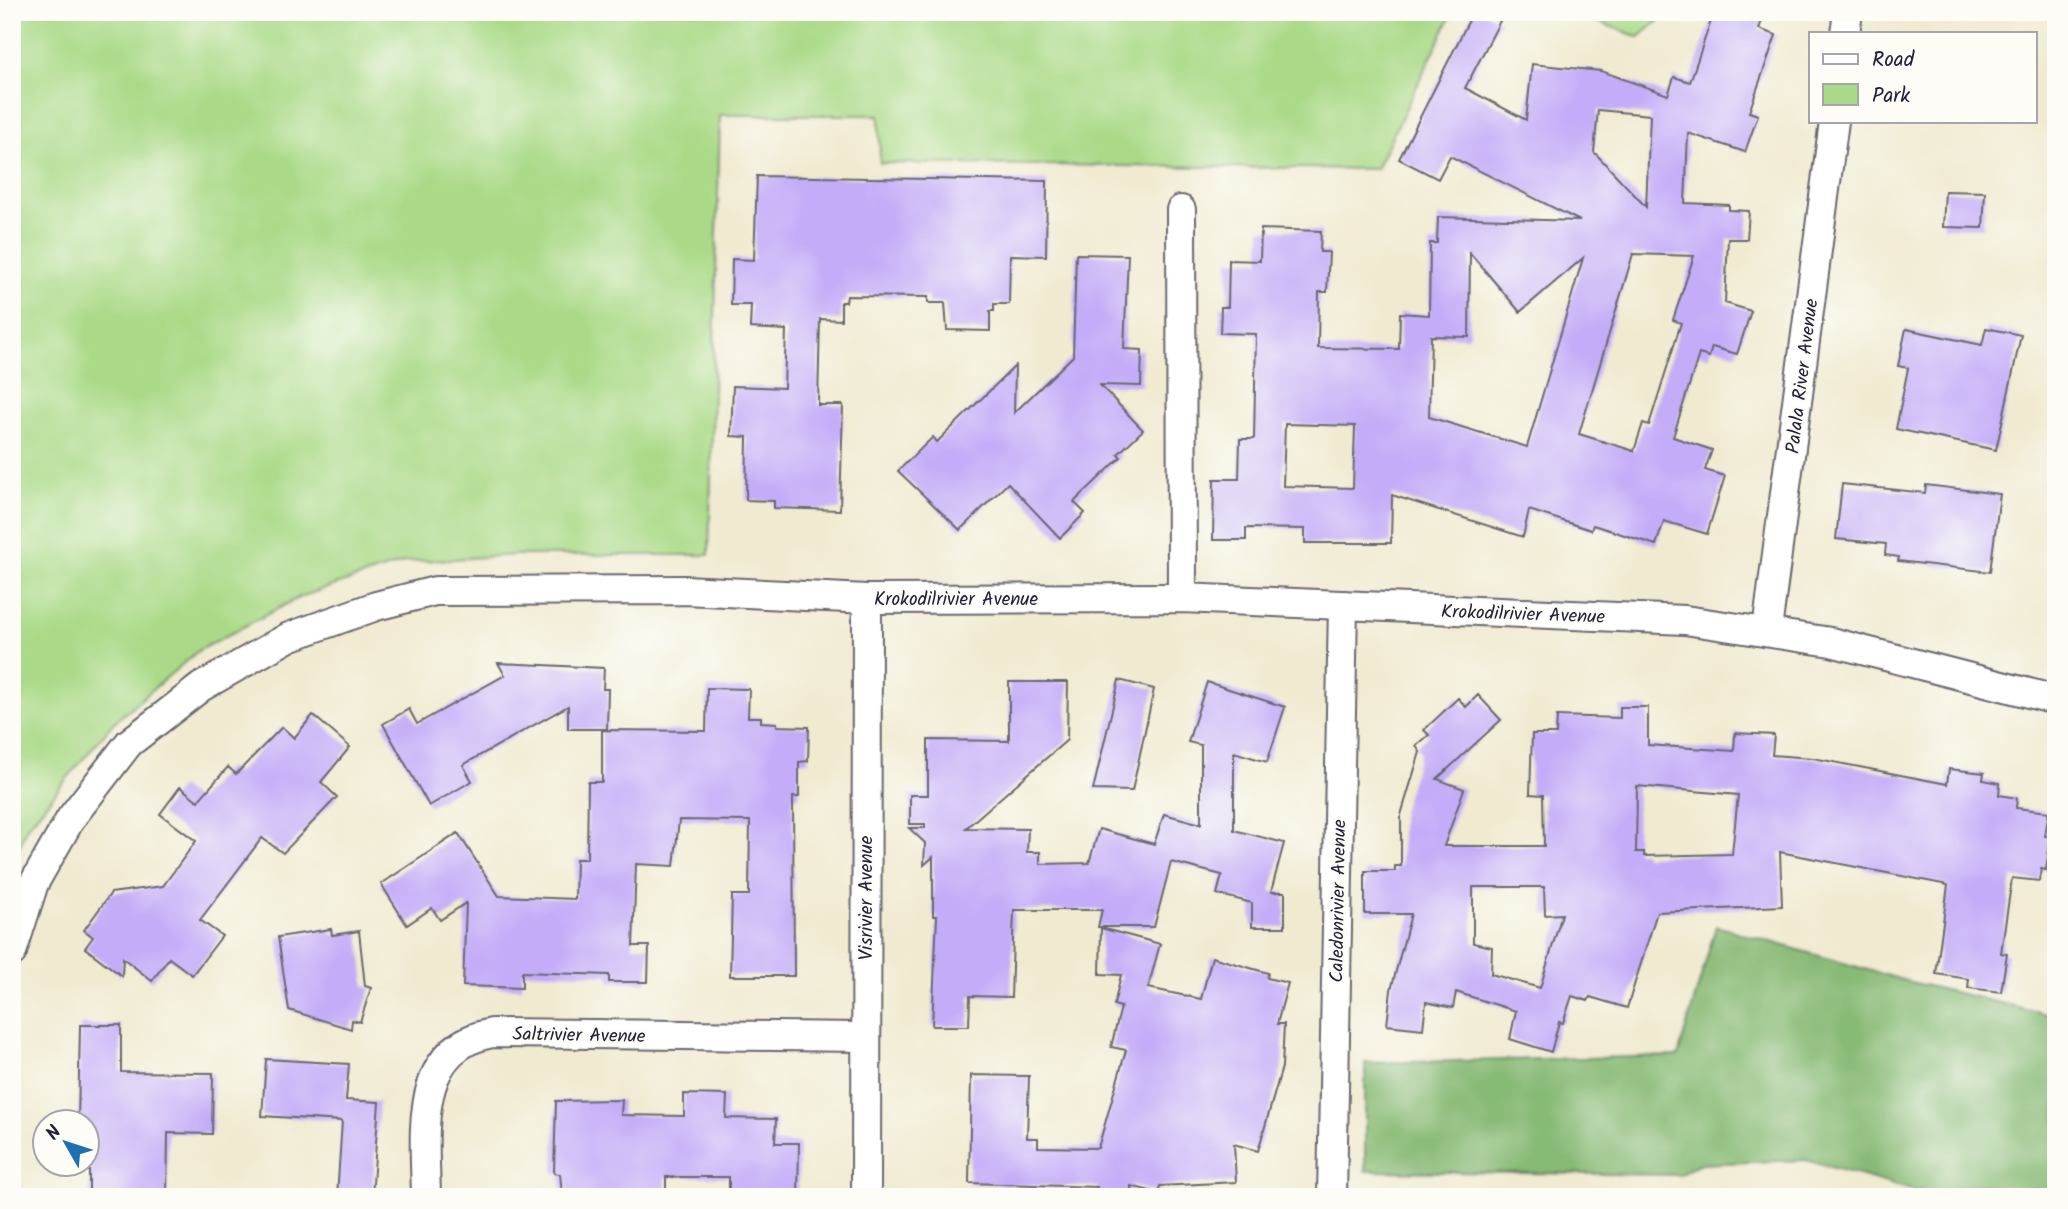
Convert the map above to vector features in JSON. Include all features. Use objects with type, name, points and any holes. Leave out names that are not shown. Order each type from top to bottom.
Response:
[{"type":"street","points":[[1845,32],[1848,12]]},
{"type":"street","name":"Palala River Avenue","points":[[1767,630],[1834,122]]},
{"type":"street","points":[[1181,209],[1182,598]]},
{"type":"street","name":"Krokodilrivier Avenue","points":[[12,952],[34,883],[71,818],[130,743],[201,687],[289,637],[376,606],[435,591],[684,590],[867,598],[1182,598],[1685,620],[1767,630],[1831,642],[2056,700]]},
{"type":"street","name":"Visrivier Avenue","points":[[866,1197],[864,1037],[867,598]]},
{"type":"street","name":"Caledonrivier Avenue","points":[[1332,1197],[1343,605]]},
{"type":"street","name":"Saltrivier Avenue","points":[[426,1197],[428,1103],[433,1079],[454,1048],[475,1036],[492,1033],[864,1037]]},
{"type":"green space","points":[[12,12],[1453,12],[1376,169],[880,163],[879,115],[720,115],[709,555],[516,555],[405,562],[300,597],[199,650],[113,723],[26,828],[12,869]]},
{"type":"green space","points":[[1572,12],[1669,12],[1639,37]]},
{"type":"green space","points":[[1716,926],[1906,981],[2056,1016],[2056,1197],[1936,1197],[1806,1160],[1698,1164],[1679,1175],[1365,1171],[1365,1063],[1678,1056]]},
{"type":"building","points":[[1473,12],[1484,12],[1500,21],[1465,88],[1526,120],[1532,64],[1601,71],[1668,95],[1674,77],[1690,82],[1714,12],[1765,12],[1759,29],[1776,35],[1749,112],[1758,115],[1745,152],[1688,133],[1685,203],[1729,205],[1729,210],[1749,211],[1747,239],[1728,239],[1725,303],[1751,311],[1737,354],[1712,347],[1709,357],[1699,354],[1673,437],[1712,450],[1705,470],[1725,476],[1707,534],[1664,521],[1656,545],[1593,525],[1591,530],[1529,510],[1523,537],[1392,495],[1391,543],[1305,543],[1305,529],[1246,528],[1246,540],[1213,540],[1214,479],[1239,479],[1240,439],[1254,439],[1256,334],[1220,333],[1221,307],[1228,307],[1229,260],[1260,261],[1261,229],[1321,231],[1320,252],[1329,252],[1327,292],[1319,292],[1318,348],[1399,349],[1400,313],[1429,315],[1430,243],[1437,243],[1438,217],[1580,221],[1450,156],[1438,179],[1399,159]],"holes":[[[1598,110],[1650,115],[1646,207],[1594,152]],[[1470,253],[1520,312],[1583,258],[1527,447],[1429,417],[1431,336],[1469,337]],[[1633,254],[1694,256],[1673,320],[1681,323],[1649,425],[1643,423],[1634,451],[1579,434]],[[1285,424],[1355,426],[1353,488],[1283,486]]]},
{"type":"building","points":[[757,176],[1047,181],[1046,256],[1010,255],[1009,304],[994,304],[994,311],[990,311],[990,331],[947,330],[945,303],[928,303],[928,297],[847,296],[846,302],[841,302],[841,320],[820,319],[818,405],[843,405],[840,510],[774,508],[774,501],[746,500],[747,437],[731,436],[733,386],[784,388],[786,330],[750,328],[751,305],[731,305],[732,259],[754,260]]},
{"type":"building","points":[[1945,191],[1985,192],[1983,228],[1943,227]]},
{"type":"building","points":[[1076,254],[1128,255],[1124,349],[1142,350],[1141,386],[1100,385],[1143,430],[1118,454],[1121,457],[1074,502],[1085,513],[1060,538],[1008,483],[960,530],[898,471],[933,437],[937,442],[1015,366],[1014,413],[1073,356]]},
{"type":"building","points":[[1986,328],[2021,335],[1996,450],[1896,429],[1908,368],[1898,366],[1906,329],[1982,345]]},
{"type":"building","points":[[1842,484],[1925,493],[1926,485],[2000,494],[1990,572],[1898,561],[1899,557],[1885,555],[1886,544],[1836,539]]},
{"type":"building","points":[[498,663],[604,668],[603,689],[608,689],[607,729],[568,729],[568,706],[463,765],[472,781],[429,806],[383,724],[409,709],[417,724],[505,675]]},
{"type":"building","points":[[1119,680],[1154,689],[1132,791],[1093,790]]},
{"type":"building","points":[[1009,682],[1068,682],[1067,740],[966,828],[1028,829],[1027,852],[1040,852],[1040,864],[1089,863],[1099,829],[1154,844],[1164,814],[1201,824],[1201,745],[1188,742],[1207,682],[1285,707],[1267,762],[1234,752],[1234,830],[1284,843],[1271,892],[1285,892],[1285,927],[1252,927],[1252,903],[1217,894],[1222,875],[1171,862],[1154,927],[1098,927],[1102,910],[1014,910],[1011,997],[970,996],[969,1026],[932,1026],[937,916],[933,916],[933,857],[924,865],[925,843],[909,828],[925,828],[925,824],[910,824],[910,795],[928,795],[928,740],[1009,741]]},
{"type":"building","points":[[707,688],[749,689],[748,717],[761,717],[761,722],[777,723],[777,726],[809,727],[808,761],[799,762],[799,797],[793,797],[794,976],[730,976],[732,895],[749,895],[750,821],[679,820],[674,866],[636,864],[633,946],[649,946],[648,982],[609,982],[609,975],[522,972],[522,988],[463,986],[466,903],[440,920],[432,908],[407,925],[381,884],[458,833],[499,896],[575,899],[576,859],[587,859],[588,782],[602,782],[602,730],[706,731]]},
{"type":"building","points":[[1478,695],[1501,720],[1437,779],[1464,789],[1444,846],[1544,846],[1543,795],[1530,794],[1532,734],[1556,734],[1557,716],[1620,718],[1620,707],[1648,707],[1648,745],[1734,751],[1735,733],[1774,735],[1772,755],[1813,758],[1947,784],[1949,769],[1984,773],[1983,780],[2000,783],[1999,795],[2017,798],[2016,808],[2049,812],[2045,836],[2051,837],[2046,870],[2041,869],[2039,881],[2012,878],[2001,953],[2007,954],[2001,992],[1968,988],[1969,979],[1936,974],[1948,885],[1780,852],[1782,906],[1657,912],[1627,1008],[1590,997],[1588,1001],[1572,996],[1563,1023],[1559,1022],[1551,1052],[1510,1039],[1516,1011],[1456,992],[1453,1008],[1426,1002],[1423,1029],[1387,1025],[1391,990],[1411,914],[1365,914],[1365,871],[1395,871],[1395,866],[1401,866],[1401,815],[1420,752],[1416,746],[1429,735],[1424,730],[1458,698],[1466,707]],"holes":[[[1637,786],[1738,795],[1732,854],[1644,856],[1644,852],[1636,852]],[[1473,887],[1544,887],[1545,915],[1562,914],[1540,988],[1491,974],[1492,947],[1473,943]]]},
{"type":"building","points":[[313,715],[350,747],[321,782],[337,797],[283,853],[262,838],[200,920],[222,936],[192,975],[169,958],[152,981],[123,958],[122,976],[85,948],[93,937],[84,930],[111,893],[163,886],[196,841],[160,814],[180,787],[198,801],[228,767],[236,774],[282,727],[294,738]]},
{"type":"building","points":[[1101,928],[1160,944],[1148,988],[1201,999],[1212,957],[1268,973],[1267,978],[1288,983],[1277,1024],[1284,1024],[1282,1067],[1258,1151],[1234,1144],[1236,1182],[1160,1186],[1158,1193],[1131,1186],[1131,1197],[1097,1197],[1097,1187],[969,1183],[971,1075],[1029,1076],[1027,1138],[1038,1138],[1038,1147],[1098,1148],[1126,1050],[1111,1047],[1121,1007],[1114,1005],[1121,975],[1100,974]]},
{"type":"building","points":[[331,929],[332,935],[359,931],[365,986],[371,988],[360,1022],[352,1020],[351,1029],[289,1010],[278,937]]},
{"type":"building","points":[[80,1025],[121,1025],[121,1072],[213,1073],[212,1134],[168,1133],[167,1197],[89,1197],[89,1178],[102,1178],[102,1108],[78,1108]]},
{"type":"building","points":[[266,1059],[349,1064],[346,1100],[379,1102],[372,1197],[337,1197],[342,1121],[262,1116]]},
{"type":"building","points":[[684,1094],[727,1095],[726,1118],[776,1119],[775,1143],[799,1143],[798,1197],[740,1197],[740,1191],[729,1191],[729,1177],[666,1177],[666,1197],[562,1194],[560,1174],[554,1173],[556,1101],[622,1100],[621,1115],[684,1116]]}]
